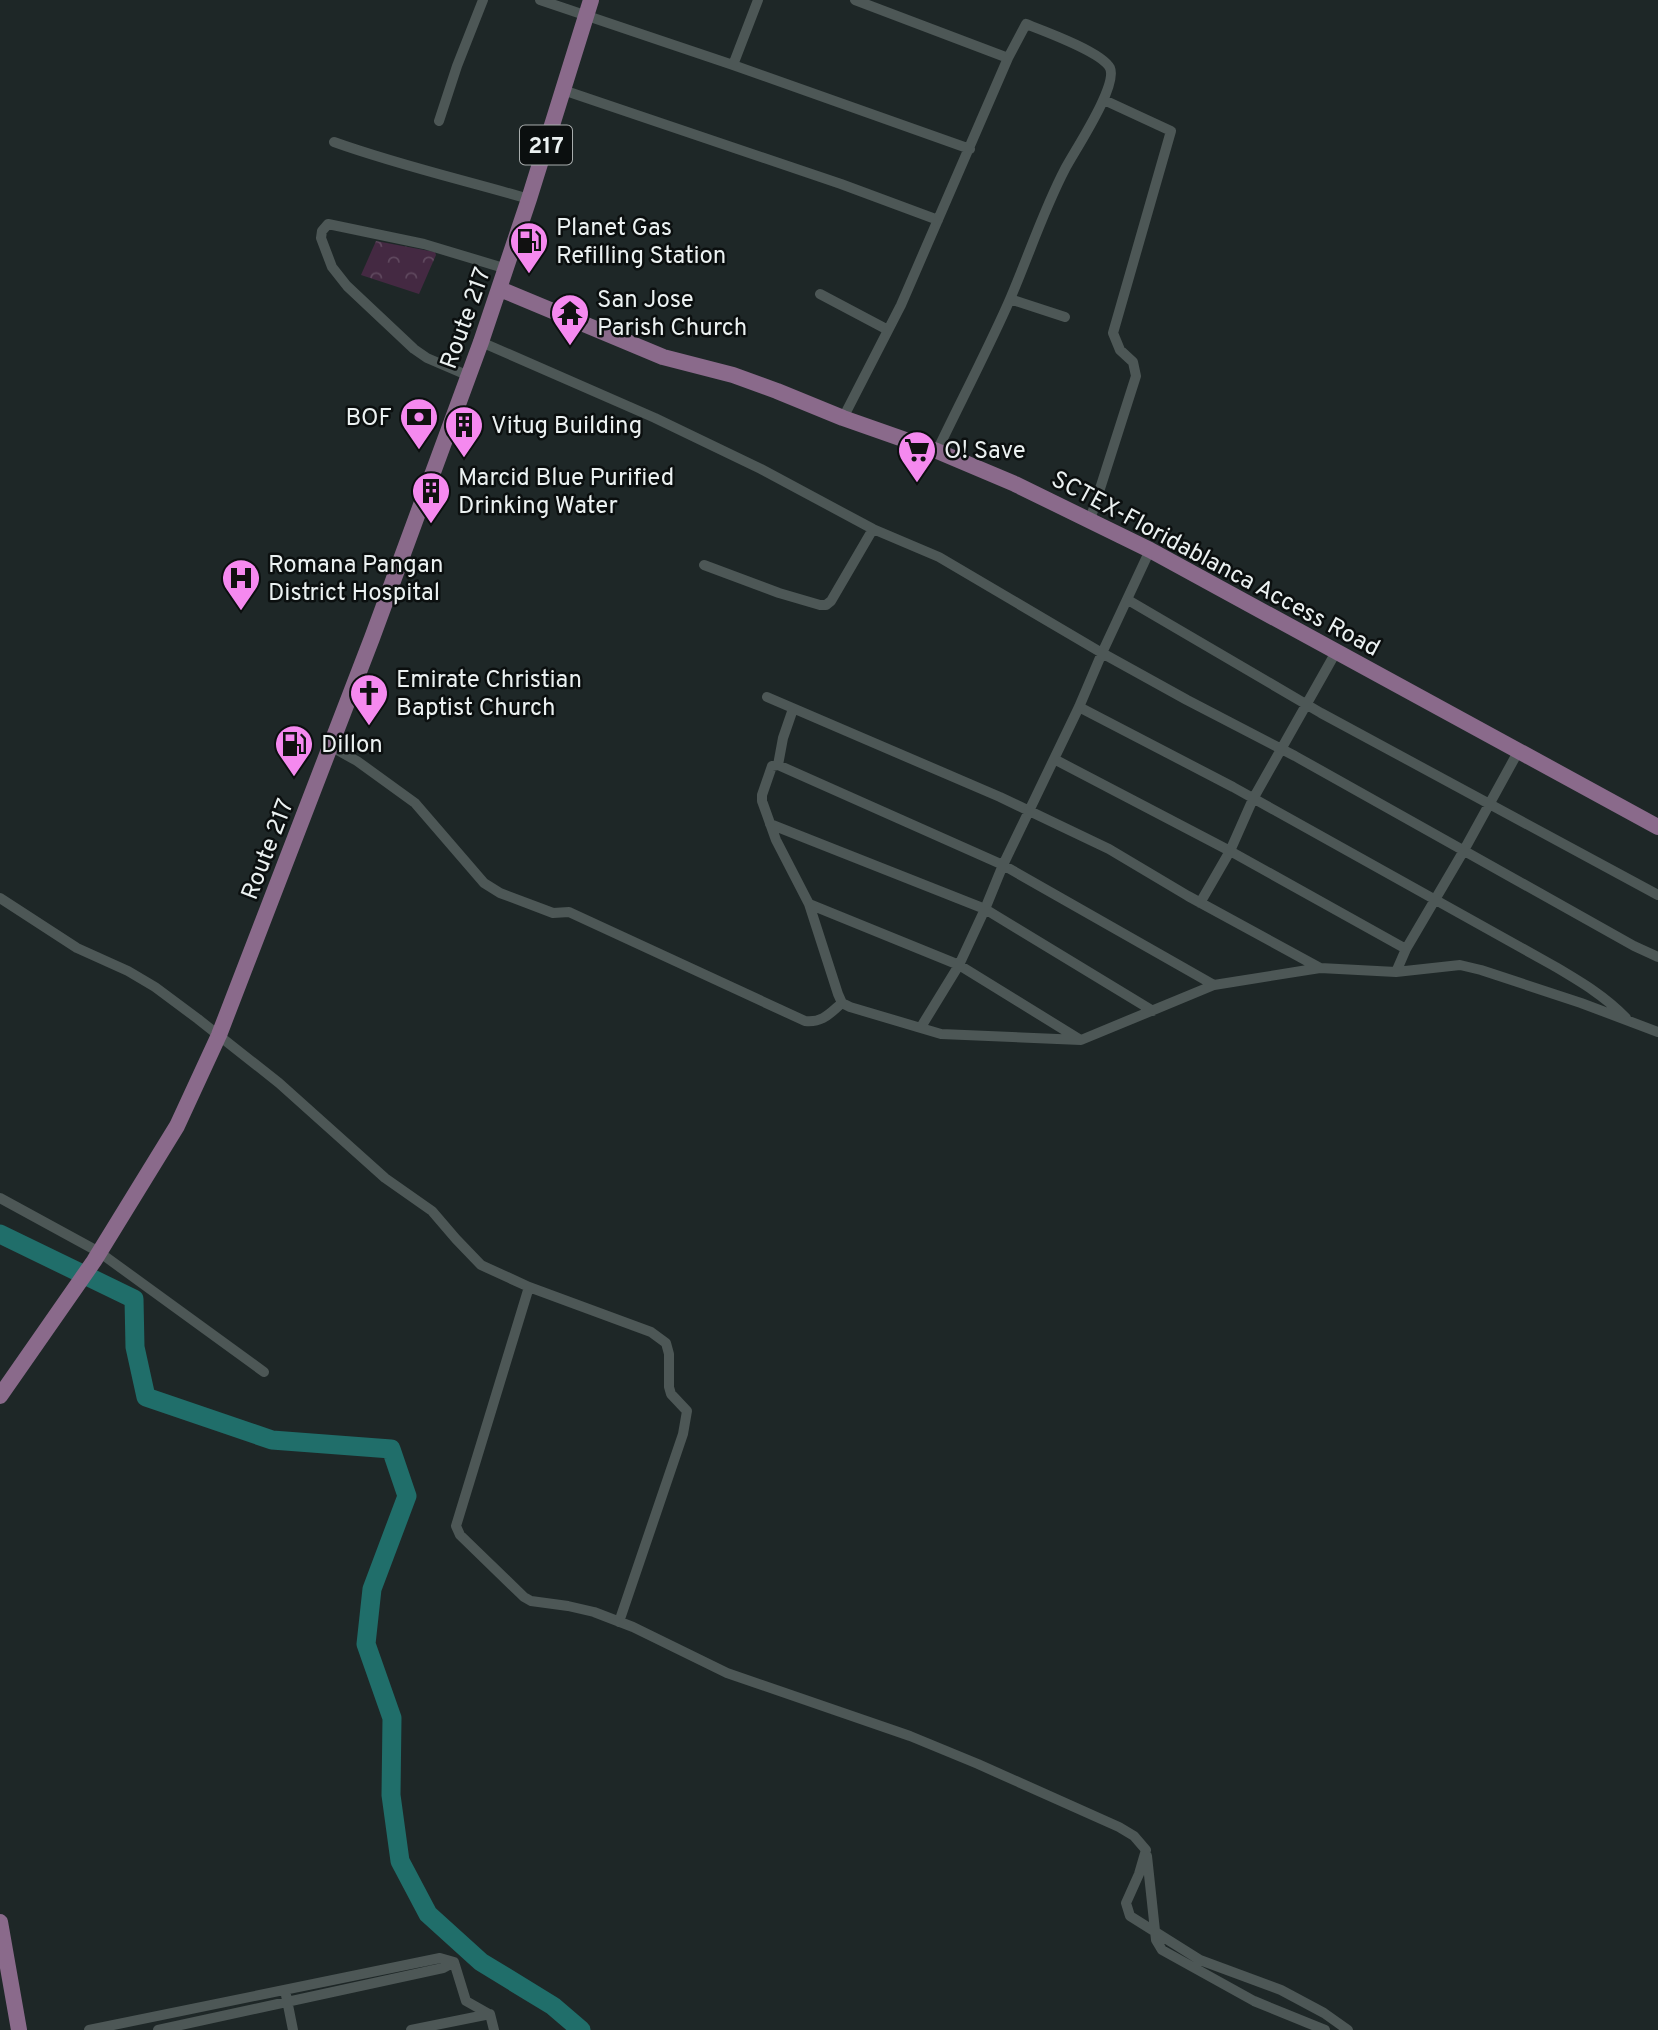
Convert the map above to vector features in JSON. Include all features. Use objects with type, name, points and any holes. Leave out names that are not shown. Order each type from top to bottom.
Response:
[{"type":"main road","name":"Route 217","points":[[0,1396],[97,1256],[177,1126],[219,1035],[469,376],[507,269],[588,7]]},
{"type":"main road","name":"SCTEX-Floridablanca Access Road","points":[[500,289],[663,357],[733,375],[937,451],[1015,484],[1150,550],[1658,827]]},
{"type":"main road","points":[[0,1922],[19,2030]]},
{"type":"street","points":[[439,121],[483,0]]},
{"type":"street","points":[[540,0],[588,7],[733,65],[970,149]]},
{"type":"street","points":[[733,65],[758,0]]},
{"type":"street","points":[[855,0],[1008,58]]},
{"type":"street","points":[[843,418],[888,330],[1008,58],[1026,24],[1076,44],[1106,62],[1111,69],[1112,78],[1104,100],[1064,171],[1010,299],[937,451]]},
{"type":"street","points":[[563,90],[841,184],[938,220]]},
{"type":"street","points":[[1090,520],[1136,376],[1133,362],[1120,350],[1112,334],[1171,131],[1104,100]]},
{"type":"street","points":[[334,142],[383,159],[529,199]]},
{"type":"street","points":[[469,376],[414,349],[347,286],[332,267],[321,238],[322,231],[328,224],[414,242],[507,269]]},
{"type":"street","points":[[820,294],[888,330]]},
{"type":"street","points":[[1010,299],[1065,317]]},
{"type":"street","points":[[481,342],[655,418],[761,469],[873,529],[939,557],[1102,653],[1282,749],[1463,852],[1658,957]]},
{"type":"street","points":[[704,565],[779,593],[820,605],[827,604],[873,529]]},
{"type":"street","points":[[921,1027],[959,965],[1150,550]]},
{"type":"street","points":[[1128,600],[1306,705],[1658,895]]},
{"type":"street","points":[[1200,902],[1230,851],[1253,799],[1336,652]]},
{"type":"street","points":[[767,697],[1000,797],[1109,849],[1320,968]]},
{"type":"street","points":[[1079,707],[1233,787],[1594,990],[1612,1003],[1629,1021]]},
{"type":"street","points":[[778,765],[783,738],[793,709]]},
{"type":"street","points":[[330,746],[357,761],[415,803],[472,871],[500,893],[553,913],[569,912],[805,1021],[824,1020],[842,1003]]},
{"type":"street","points":[[1396,972],[1406,949],[1518,752]]},
{"type":"street","points":[[1054,759],[1230,851],[1406,949]]},
{"type":"street","points":[[1214,985],[1003,865],[778,765],[772,766],[762,795],[763,807],[808,904],[842,1003],[850,1007],[941,1034],[1082,1040],[1214,985],[1320,968],[1396,972],[1460,965],[1658,1032]]},
{"type":"street","points":[[770,824],[985,909],[1153,1012]]},
{"type":"street","points":[[0,898],[77,948],[128,971],[155,987],[219,1035],[279,1083],[386,1178],[432,1211],[481,1265],[528,1287],[651,1332],[666,1343],[671,1394],[687,1411],[683,1434],[619,1622]]},
{"type":"street","points":[[808,904],[959,965],[1082,1040]]},
{"type":"street","points":[[0,1198],[97,1256],[264,1372]]},
{"type":"street","points":[[528,1287],[456,1526],[457,1531],[524,1597],[531,1601],[594,1612],[727,1673],[910,1736],[1119,1827],[1134,1836],[1146,1850],[1156,1940],[1162,1950],[1254,2001],[1325,2030]]},
{"type":"street","points":[[1146,1850],[1126,1903],[1130,1916],[1200,1960],[1281,1990],[1324,2013],[1348,2030]]},
{"type":"street","points":[[89,2030],[440,1958],[454,1962]]},
{"type":"street","points":[[158,2030],[443,1968],[454,1962]]},
{"type":"street","points":[[454,1962],[466,2001],[490,2014],[494,2030]]},
{"type":"street","points":[[284,1989],[293,2030]]},
{"type":"street","points":[[411,2030],[490,2014]]},
{"type":"green space","points":[[376,241],[435,252],[419,294],[361,275]]},
{"type":"waterway","points":[[0,1234],[134,1299],[135,1347],[146,1397],[272,1440],[391,1449],[407,1496],[372,1589],[366,1644],[392,1718],[391,1795],[400,1861],[428,1914],[481,1962],[553,2006],[581,2030]]},
{"type":"place","name":"Planet Gas Refilling Station","points":[[529,275]]},
{"type":"place","name":"San Jose Parish Church","points":[[570,347]]},
{"type":"place","name":"BOF","points":[[419,451]]},
{"type":"place","name":"Vitug Building","points":[[464,459]]},
{"type":"place","name":"O! Save","points":[[917,484]]},
{"type":"place","name":"Marcid Blue Purified Drinking Water","points":[[431,525]]},
{"type":"place","name":"Romana Pangan District Hospital","points":[[241,612]]},
{"type":"place","name":"Emirate Christian Baptist Church","points":[[369,727]]},
{"type":"place","name":"Dillon","points":[[294,778]]}]
